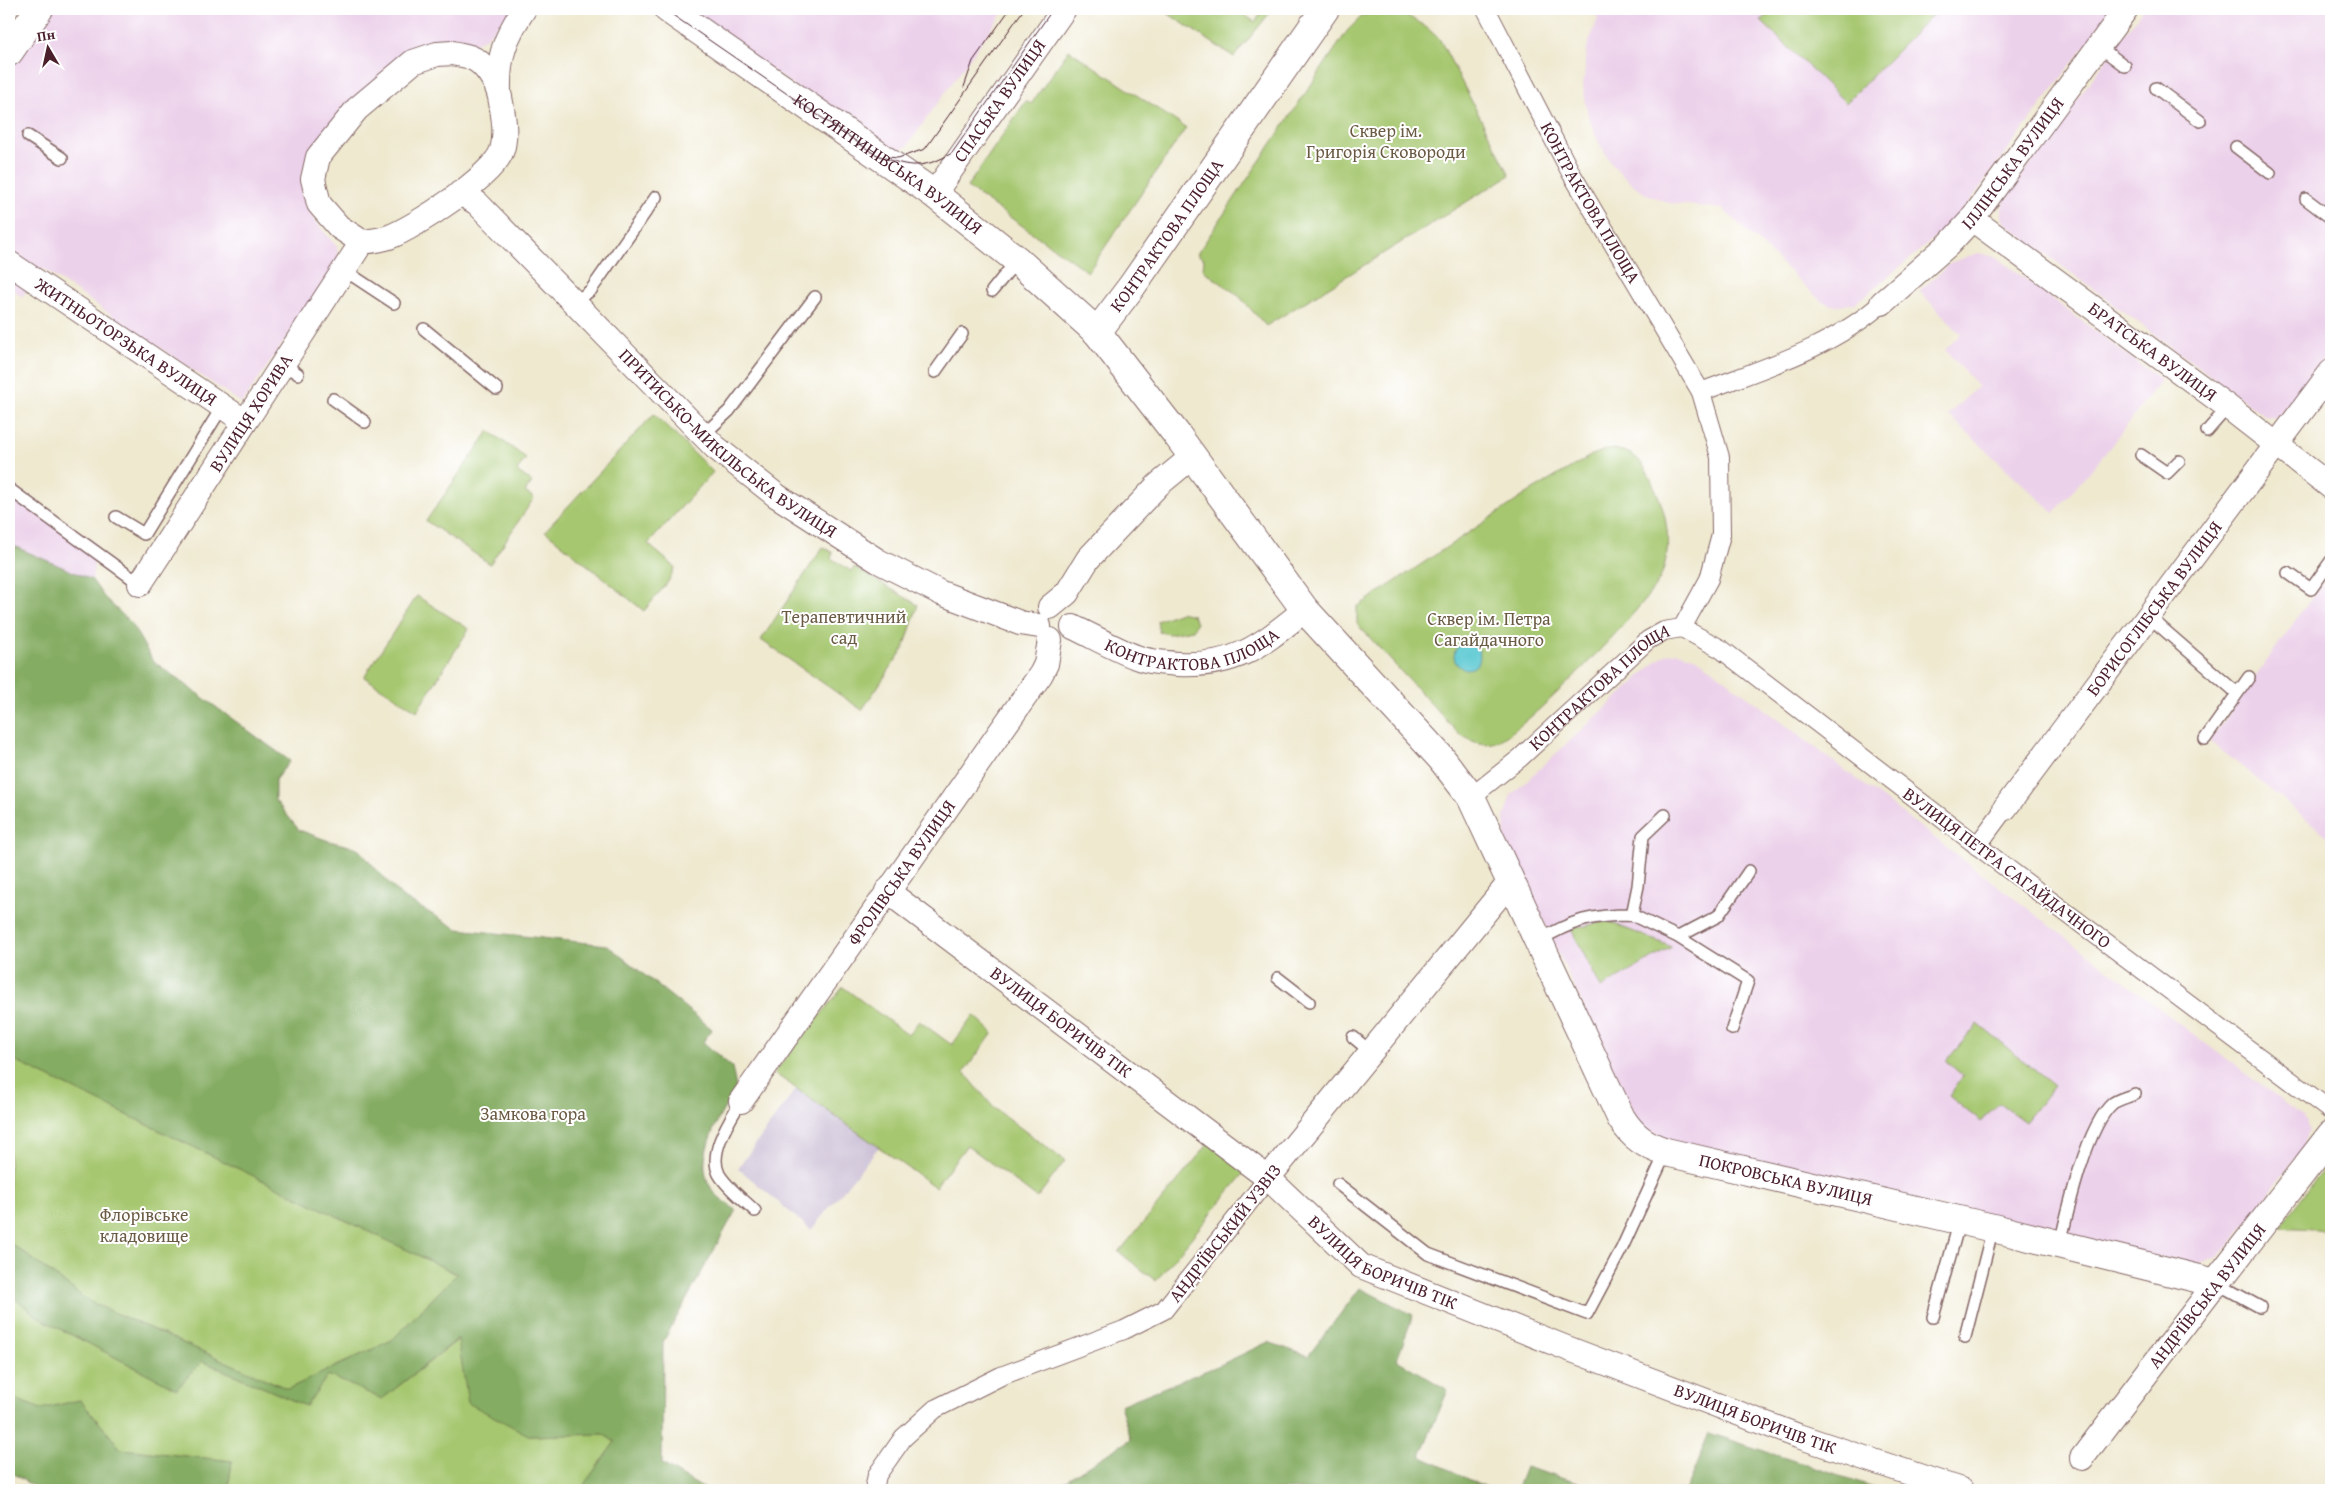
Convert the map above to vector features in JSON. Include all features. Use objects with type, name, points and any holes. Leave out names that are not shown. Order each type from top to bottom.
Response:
[{"type":"street","points":[[9,52],[39,9]]},
{"type":"street","name":"КОСТЯНТИНІВСЬКА ВУЛИЦЯ","points":[[668,9],[934,194],[1017,260],[1097,332]]},
{"type":"street","name":"СПАСЬКА ВУЛИЦЯ","points":[[934,194],[1064,9]]},
{"type":"street","name":"КОНТРАКТОВА ПЛОЩА","points":[[1325,9],[1132,286],[1097,332],[1305,610],[1441,758],[1471,797],[1510,882]]},
{"type":"street","name":"КОНТРАКТОВА ПЛОЩА","points":[[1471,797],[1520,758],[1648,640],[1664,631],[1682,628],[1709,579],[1721,535],[1720,457],[1701,392],[1571,173],[1486,9]]},
{"type":"street","name":"ІЛЛІНСЬКА ВУЛИЦЯ","points":[[1882,303],[1949,244],[1972,219],[2126,9]]},
{"type":"street","points":[[523,11],[503,46],[498,65],[504,131],[502,150],[493,166],[460,193],[413,226],[387,238],[362,242],[339,227],[319,204],[313,179],[318,157],[357,109],[413,62],[437,54],[481,48],[495,40],[523,11]]},
{"type":"street","points":[[453,53],[473,58],[486,68],[499,91]]},
{"type":"street","name":"ПРИТИСЬКО-МИКІЛЬСЬКА ВУЛИЦЯ","points":[[460,193],[477,203],[715,447],[777,496],[878,561],[942,593],[1020,624],[1058,618]]},
{"type":"street","name":"БРАТСЬКА ВУЛИЦЯ","points":[[1972,219],[2228,407],[2331,487]]},
{"type":"street","name":"ВУЛИЦЯ ХОРИВА","points":[[140,584],[244,421],[290,368],[344,270],[362,242]]},
{"type":"street","name":"ЖИТНЬОТОРЗЬКА ВУЛИЦЯ","points":[[9,263],[244,421]]},
{"type":"street","points":[[1701,392],[1812,349],[1868,316],[1882,303]]},
{"type":"street","name":"БОРИСОГЛІБСЬКА ВУЛИЦЯ","points":[[1977,846],[2331,372]]},
{"type":"street","points":[[1058,618],[1079,572],[1095,552],[1158,485],[1192,457]]},
{"type":"street","name":"КОНТРАКТОВА ПЛОЩА","points":[[1058,618],[1137,657],[1161,662],[1213,663],[1243,655],[1259,646],[1305,610]]},
{"type":"street","name":"ФРОЛІВСЬКА ВУЛИЦЯ","points":[[741,1101],[1040,674],[1046,664],[1058,618]]},
{"type":"street","name":"ВУЛИЦЯ ПЕТРА САГАЙДАЧНОГО","points":[[1682,628],[1721,649],[1977,846],[2331,1111]]},
{"type":"street","name":"ПОКРОВСЬКА ВУЛИЦЯ","points":[[1510,882],[1621,1118],[1636,1138],[1648,1146],[1666,1152],[1960,1220],[2216,1283]]},
{"type":"street","name":"АНДРІЇВСЬКИЙ УЗВІЗ","points":[[874,1490],[877,1474],[903,1438],[935,1409],[1001,1376],[1124,1330],[1164,1310],[1268,1178],[1362,1044],[1510,882]]},
{"type":"street","name":"ВУЛИЦЯ БОРИЧІВ ТІК","points":[[887,892],[1268,1178],[1361,1266],[1564,1347],[1798,1436],[1961,1490]]},
{"type":"street","name":"АНДРІЇВСЬКА ВУЛИЦЯ","points":[[2082,1458],[2331,1135]]},
{"type":"lane","points":[[2098,46],[2125,66]]},
{"type":"lane","points":[[2156,88],[2200,120]]},
{"type":"lane","points":[[28,136],[62,158]]},
{"type":"lane","points":[[2236,147],[2270,173]]},
{"type":"lane","points":[[576,305],[578,300],[591,290],[656,197]]},
{"type":"lane","points":[[2306,199],[2331,218]]},
{"type":"lane","points":[[992,291],[1017,260]]},
{"type":"lane","points":[[344,270],[394,303]]},
{"type":"lane","points":[[703,435],[729,411],[814,297]]},
{"type":"lane","points":[[424,329],[497,389]]},
{"type":"lane","points":[[935,372],[962,334]]},
{"type":"lane","points":[[333,399],[365,422]]},
{"type":"lane","points":[[116,517],[144,534],[222,407]]},
{"type":"lane","points":[[2207,431],[2228,407]]},
{"type":"lane","points":[[2142,455],[2167,473],[2179,461]]},
{"type":"lane","points":[[9,489],[140,584]]},
{"type":"lane","points":[[2288,573],[2311,589],[2331,562]]},
{"type":"lane","points":[[2148,616],[2237,693]]},
{"type":"lane","points":[[2205,739],[2249,677]]},
{"type":"lane","points":[[1632,915],[1638,886],[1643,836],[1665,816]]},
{"type":"lane","points":[[1678,937],[1718,916],[1749,871]]},
{"type":"lane","points":[[1538,940],[1572,922],[1601,915],[1632,915],[1678,937],[1748,980],[1732,1029]]},
{"type":"lane","points":[[1278,978],[1309,1002]]},
{"type":"lane","points":[[2060,1244],[2089,1141],[2102,1117],[2114,1103],[2135,1094]]},
{"type":"lane","points":[[741,1101],[726,1128],[716,1160],[719,1173],[725,1182],[755,1211]]},
{"type":"lane","points":[[1338,1184],[1428,1254],[1587,1314],[1622,1248],[1666,1152]]},
{"type":"lane","points":[[1933,1316],[1960,1220]]},
{"type":"lane","points":[[1965,1337],[1993,1228]]},
{"type":"lane","points":[[2216,1283],[2260,1307]]},
{"type":"shaded area","points":[[52,9],[515,9],[484,39],[470,45],[448,48],[310,156],[302,174],[303,197],[314,220],[337,247],[338,257],[334,268],[242,403],[42,268],[22,297],[9,287],[9,68]]},
{"type":"shaded area","points":[[685,9],[1005,9],[907,146],[897,151],[886,151]]},
{"type":"shaded area","points":[[1590,9],[2112,9],[1956,220],[1866,295],[1854,303],[1841,306],[1821,301],[1723,209],[1669,203],[1644,193],[1625,178],[1611,163],[1597,139],[1588,116],[1583,87],[1587,48],[1598,18]]},
{"type":"shaded area","points":[[2143,9],[2331,9],[2331,349],[2278,418],[2265,416],[2012,229],[2004,222],[2001,214],[2004,200]]},
{"type":"shaded area","points":[[1978,253],[1996,257],[2161,380],[2107,451],[2054,513],[1948,415],[1978,386],[1945,350],[1961,334],[1919,291],[1952,262]]},
{"type":"shaded area","points":[[9,482],[96,544],[92,580],[9,544]]},
{"type":"shaded area","points":[[2331,574],[2331,839],[2210,741],[2302,611]]},
{"type":"shaded area","points":[[1678,652],[1697,658],[2306,1121],[2309,1130],[2303,1148],[2229,1247],[2217,1257],[2204,1263],[2188,1264],[1673,1144],[1639,1124],[1505,840],[1504,818],[1511,795],[1658,660],[1667,654]]},
{"type":"shaded area","points":[[843,987],[882,1143],[811,1230],[738,1168],[796,1089],[781,1077]]},
{"type":"green space","points":[[1161,9],[1236,9],[1255,22],[1264,9],[1273,9],[1234,57]]},
{"type":"green space","points":[[1774,9],[1938,9],[1846,103],[1761,21]]},
{"type":"green space","name":"Сквер ім. Григорія Сковороди","points":[[1376,12],[1396,13],[1411,18],[1440,40],[1510,175],[1266,326],[1239,296],[1203,270],[1204,259],[1197,254],[1348,30],[1362,16]]},
{"type":"green space","points":[[1069,50],[1186,128],[1088,272],[967,187],[1026,101],[1031,104]]},
{"type":"green space","points":[[654,414],[713,472],[648,544],[675,567],[668,582],[644,611],[545,531]]},
{"type":"green space","points":[[489,431],[526,458],[517,471],[532,482],[525,492],[534,498],[490,564],[426,521]]},
{"type":"green space","name":"Сквер ім. Петра Сагайдачного","points":[[1608,449],[1624,451],[1641,462],[1662,505],[1668,541],[1667,554],[1660,578],[1650,593],[1609,641],[1529,718],[1508,735],[1493,743],[1484,744],[1470,740],[1458,733],[1357,624],[1357,607],[1528,493],[1592,455]]},
{"type":"green space","name":"Замкова гора","points":[[9,544],[92,580],[104,597],[131,623],[153,661],[290,761],[275,780],[275,800],[299,830],[329,841],[357,848],[402,897],[458,929],[607,945],[712,1029],[703,1042],[732,1067],[736,1087],[711,1135],[705,1161],[706,1174],[710,1186],[715,1193],[736,1210],[663,1342],[662,1464],[706,1490],[580,1490],[615,1442],[603,1434],[530,1436],[468,1403],[458,1339],[382,1399],[328,1375],[306,1406],[202,1361],[177,1389],[39,1318],[9,1293],[9,1242],[90,1302],[288,1389],[392,1340],[457,1274],[9,1058]]},
{"type":"green space","name":"Терапевтичний сад","points":[[823,547],[833,553],[831,558],[851,571],[854,567],[918,605],[904,648],[862,710],[761,640]]},
{"type":"green space","points":[[417,596],[469,629],[417,711],[364,677]]},
{"type":"green space","points":[[1180,612],[1193,615],[1196,623],[1193,630],[1169,634],[1159,632],[1157,621]]},
{"type":"green space","points":[[1607,921],[1672,947],[1601,988],[1571,929]]},
{"type":"green space","points":[[843,987],[908,1035],[919,1021],[952,1045],[974,1015],[993,1033],[964,1072],[994,1108],[1065,1161],[1037,1198],[967,1145],[935,1187],[774,1073]]},
{"type":"green space","points":[[1978,1024],[2054,1086],[2025,1122],[1999,1103],[1981,1122],[1949,1096],[1963,1076],[1946,1061]]},
{"type":"green space","name":"Флорівське кладовище","points":[[9,1058],[457,1274],[392,1340],[288,1389],[90,1302],[9,1242]]},
{"type":"green space","points":[[1209,1143],[1245,1172],[1156,1281],[1119,1252]]},
{"type":"green space","points":[[2330,1161],[2331,1230],[2279,1227]]},
{"type":"green space","points":[[1360,1288],[1413,1315],[1397,1360],[1448,1390],[1420,1456],[1493,1490],[1050,1490],[1131,1439],[1120,1405],[1220,1365],[1268,1342],[1308,1356]]},
{"type":"green space","points":[[9,1293],[39,1318],[177,1389],[202,1361],[306,1406],[328,1375],[382,1399],[459,1339],[530,1436],[603,1434],[615,1442],[580,1490],[228,1490],[232,1461],[121,1449],[80,1400],[41,1409],[9,1397]]},
{"type":"green space","points":[[9,1397],[41,1409],[80,1400],[121,1449],[232,1461],[228,1490],[39,1490],[9,1471]]},
{"type":"green space","points":[[1709,1433],[1883,1490],[1686,1490]]},
{"type":"green space","points":[[1525,1467],[1597,1489],[1599,1490],[1516,1490]]},
{"type":"water","points":[[1467,643],[1476,647],[1480,656],[1476,665],[1467,669],[1458,665],[1454,656],[1458,647]]},
{"type":"tram line","points":[[9,19],[16,9]]},
{"type":"tram line","points":[[664,9],[873,153],[894,161],[913,165],[931,163],[952,153],[1053,9]]},
{"type":"tram line","points":[[964,87],[973,61],[1010,9]]},
{"type":"tram line","points":[[888,157],[898,158],[925,149],[1024,9]]}]
